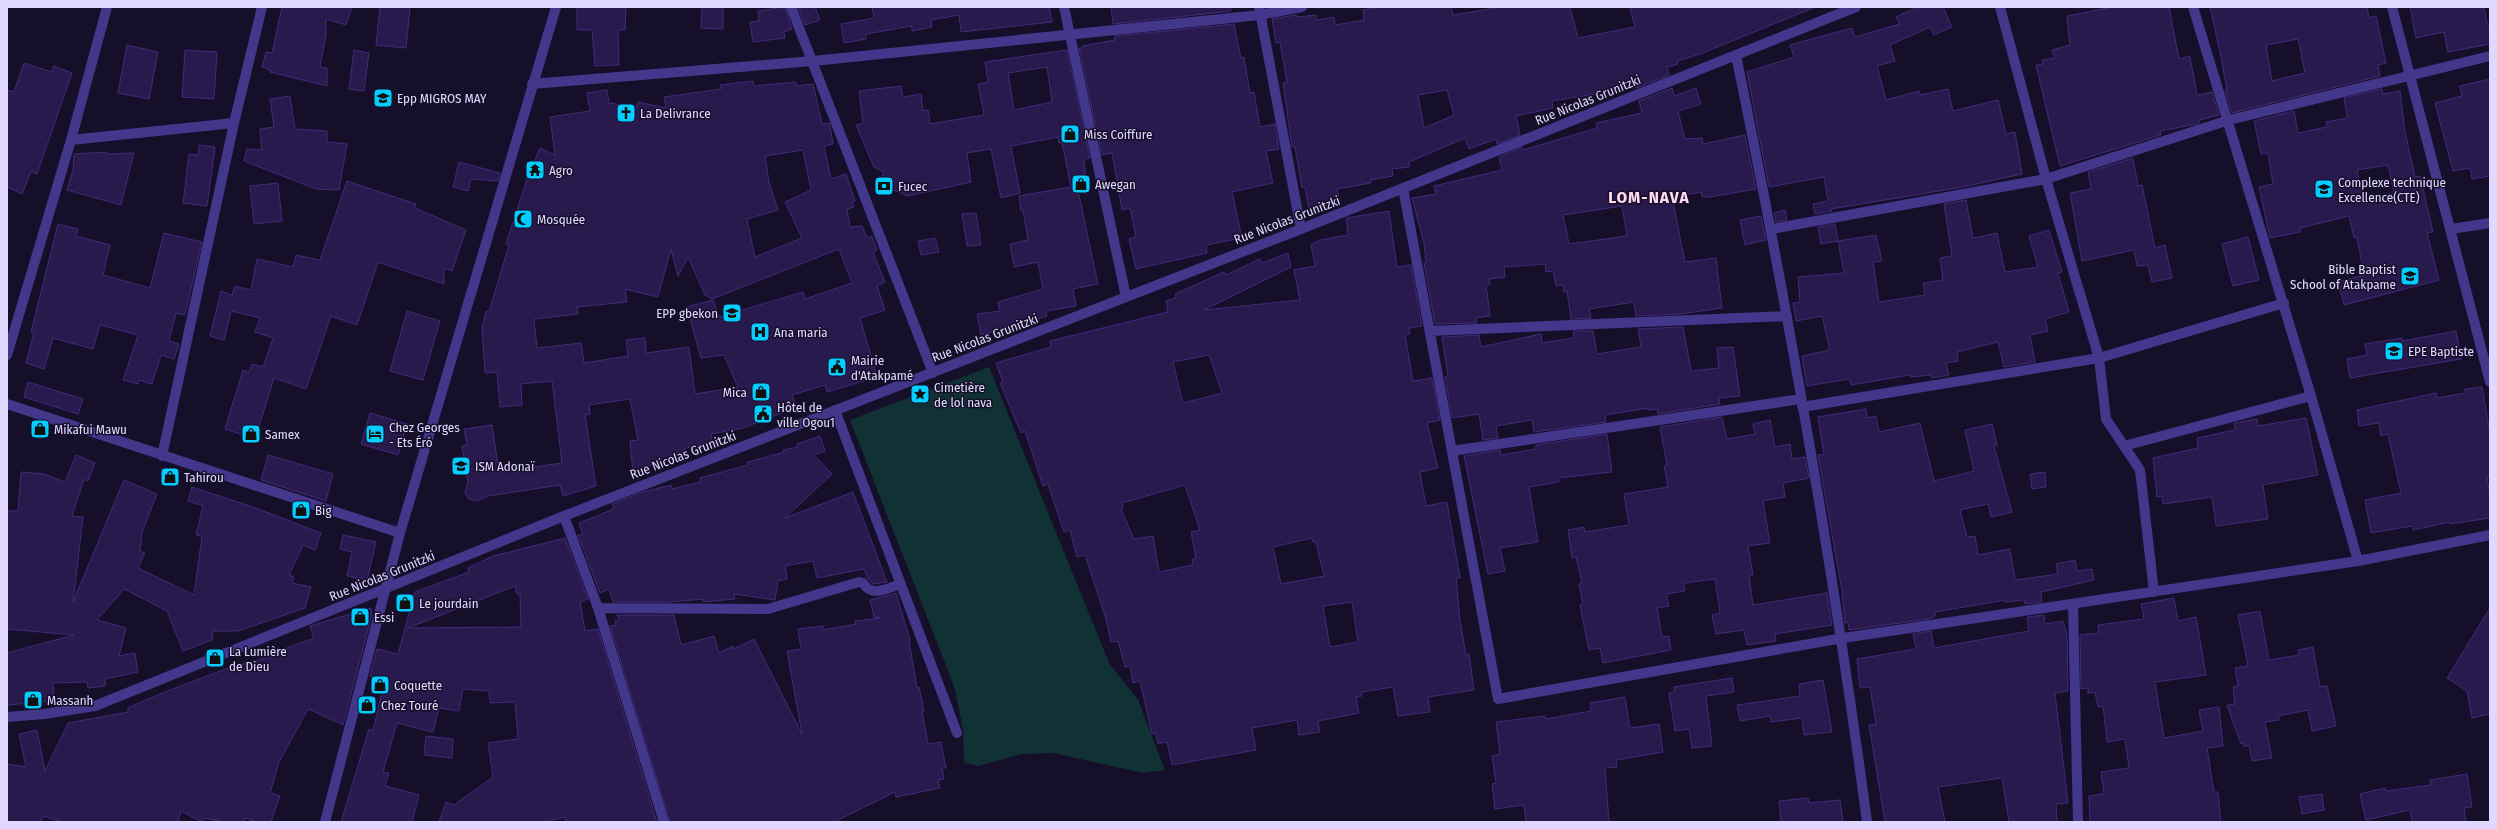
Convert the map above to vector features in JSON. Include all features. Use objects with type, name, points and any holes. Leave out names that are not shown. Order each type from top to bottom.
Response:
[{"type":"street","points":[[7,355],[72,140],[107,7]]},
{"type":"street","points":[[162,456],[234,123],[262,7]]},
{"type":"street","points":[[325,822],[400,533],[556,7]]},
{"type":"street","points":[[792,7],[933,372]]},
{"type":"street","points":[[1064,7],[1126,297]]},
{"type":"street","points":[[532,84],[813,61],[1070,35],[1302,7]]},
{"type":"street","points":[[2000,7],[2046,179],[2099,358],[2106,419],[2140,470],[2154,592]]},
{"type":"street","points":[[2193,7],[2229,120],[2312,396],[2358,561]]},
{"type":"street","points":[[2392,7],[2412,75],[2490,382]]},
{"type":"street","name":"Rue Nicolas Grunitzki","points":[[7,717],[44,714],[95,706],[564,516],[1301,229],[1851,8]]},
{"type":"street","points":[[1260,11],[1301,229]]},
{"type":"street","points":[[1736,55],[1772,229],[1802,403],[1842,638],[1867,822]]},
{"type":"street","points":[[1772,229],[2046,179],[2229,120],[2490,56]]},
{"type":"street","points":[[72,140],[234,123]]},
{"type":"street","points":[[1403,188],[1498,699],[1842,638],[2073,605],[2358,561],[2490,535]]},
{"type":"street","points":[[2451,229],[2490,223]]},
{"type":"street","points":[[1452,451],[1802,403],[2099,358],[2284,303]]},
{"type":"street","points":[[1430,331],[1787,316]]},
{"type":"street","points":[[2124,446],[2312,396]]},
{"type":"street","points":[[7,404],[400,533]]},
{"type":"street","points":[[835,410],[957,733]]},
{"type":"street","points":[[564,516],[598,608],[664,822]]},
{"type":"street","points":[[598,608],[768,609],[859,582],[872,592],[901,584]]},
{"type":"street","points":[[2073,605],[2078,822]]},
{"type":"green space","points":[[989,367],[1109,663],[1138,700],[1165,770],[1143,773],[1054,753],[1022,754],[978,766],[964,763],[963,729],[954,686],[850,420]]},
{"type":"building","points":[[282,7],[352,7],[346,25],[326,19],[326,35],[320,67],[327,68],[327,86],[270,72],[271,70],[262,67],[266,52],[272,53]]},
{"type":"building","points":[[380,7],[410,7],[406,48],[376,45]]},
{"type":"building","points":[[577,7],[626,7],[625,30],[618,30],[619,65],[595,66],[592,30],[577,30]]},
{"type":"building","points":[[702,7],[723,7],[723,29],[701,28]]},
{"type":"building","points":[[785,7],[792,29],[784,32],[785,38],[753,42],[750,22],[759,21],[758,11]]},
{"type":"building","points":[[798,7],[815,7],[820,20],[805,25]]},
{"type":"building","points":[[872,7],[1049,7],[1052,22],[961,32],[959,15],[931,20],[932,27],[912,31],[912,26],[866,34],[866,39],[844,43],[841,24],[874,18]]},
{"type":"building","points":[[1111,7],[1230,7],[1231,11],[1113,24]]},
{"type":"building","points":[[1380,7],[1451,7],[1453,15],[1502,7],[1570,7],[1578,38],[1635,27],[1630,7],[1813,8],[1700,54],[1677,61],[1678,64],[1667,67],[1669,75],[1636,88],[1634,82],[1608,92],[1552,101],[1553,108],[1516,116],[1520,135],[1497,144],[1496,139],[1469,149],[1465,138],[1409,162],[1409,167],[1392,169],[1393,176],[1370,180],[1371,183],[1337,189],[1340,203],[1309,209],[1305,187],[1302,188],[1295,147],[1292,147],[1283,83],[1287,82],[1280,42],[1276,43],[1272,19],[1296,15],[1297,17],[1316,15],[1317,20],[1334,17],[1335,25],[1364,20],[1363,10]],"holes":[[[1447,90],[1454,115],[1424,128],[1418,95]]]},
{"type":"building","points":[[1918,7],[1943,7],[1952,27],[1934,35],[1930,27],[1890,45],[1895,61],[1877,66],[1886,100],[1919,91],[1920,95],[1948,89],[1953,111],[1998,100],[2006,134],[2015,132],[2022,174],[1963,187],[1831,209],[1832,211],[1815,214],[1813,204],[1828,201],[1824,177],[1769,187],[1747,72],[1794,57],[1790,45],[1852,28],[1855,37],[1900,24],[1896,17]]},
{"type":"building","points":[[2112,7],[2169,7],[2179,59],[2190,56],[2197,95],[2212,92],[2219,115],[2199,120],[2199,123],[2197,124],[2160,131],[2161,135],[2060,166],[2036,65],[2043,64],[2042,60],[2055,58],[2052,50],[2070,45],[2067,16]]},
{"type":"building","points":[[2210,7],[2367,7],[2369,18],[2376,16],[2386,63],[2378,65],[2380,76],[2232,113],[2225,90],[2227,90]],"holes":[[[2298,39],[2305,73],[2272,81],[2266,45]]]},
{"type":"building","points":[[2410,7],[2484,7],[2487,24],[2490,24],[2490,44],[2448,52],[2444,32],[2416,38]]},
{"type":"building","points":[[1234,24],[1241,58],[1244,57],[1250,93],[1254,92],[1260,127],[1275,124],[1279,149],[1266,151],[1273,183],[1232,192],[1242,238],[1206,245],[1207,253],[1136,269],[1129,239],[1136,237],[1130,208],[1122,210],[1112,153],[1102,155],[1079,48],[1115,40],[1115,36]]},
{"type":"building","points":[[127,45],[158,52],[149,99],[118,93]]},
{"type":"building","points":[[185,50],[217,52],[214,99],[182,97]]},
{"type":"building","points":[[354,50],[369,53],[364,91],[349,89]]},
{"type":"building","points":[[1067,50],[1090,158],[1084,159],[1086,189],[1078,190],[1098,284],[1073,289],[1076,306],[1046,311],[1047,316],[981,335],[977,314],[1000,311],[998,302],[1043,289],[1038,262],[1014,267],[1010,244],[1028,240],[1019,196],[1071,187],[1062,142],[1059,143],[1058,137],[1011,146],[1020,193],[1001,198],[991,149],[967,153],[971,182],[908,196],[879,184],[884,172],[874,167],[856,125],[863,123],[859,91],[901,86],[903,97],[921,94],[923,111],[928,110],[930,124],[984,115],[978,84],[988,82],[985,62]],"holes":[[[1047,67],[1052,102],[1014,110],[1008,73]]]},
{"type":"building","points":[[24,63],[52,72],[54,66],[72,73],[37,174],[31,172],[22,194],[7,187],[7,90],[14,92]]},
{"type":"building","points":[[2490,79],[2490,176],[2472,179],[2470,168],[2453,171],[2435,103],[2462,96],[2460,86]]},
{"type":"building","points":[[753,81],[754,86],[796,82],[796,86],[813,84],[822,124],[829,123],[830,126],[833,144],[824,146],[831,179],[846,174],[855,201],[852,202],[854,207],[847,209],[850,227],[862,226],[867,238],[872,236],[877,250],[873,252],[885,282],[877,286],[885,310],[860,318],[877,377],[827,392],[825,385],[792,395],[797,407],[743,428],[711,434],[712,441],[683,449],[684,452],[633,472],[630,441],[638,440],[630,399],[589,405],[590,414],[585,415],[596,486],[563,496],[560,485],[488,496],[477,501],[469,499],[465,493],[468,482],[462,446],[467,445],[464,429],[492,425],[499,472],[562,463],[552,381],[521,384],[522,405],[500,407],[497,372],[485,373],[482,328],[486,311],[489,312],[509,245],[506,244],[528,176],[540,148],[555,155],[550,117],[590,111],[587,93],[607,90],[609,103],[637,107],[638,102],[666,108],[664,97],[721,89],[720,85]],"holes":[[[803,150],[811,190],[785,202],[802,238],[755,257],[747,219],[778,210],[769,182],[765,156]],[[671,249],[678,276],[688,257],[705,295],[712,299],[839,249],[852,283],[805,299],[803,292],[719,317],[713,300],[687,307],[701,358],[724,355],[738,387],[695,394],[689,347],[646,353],[645,338],[626,340],[628,356],[584,363],[581,343],[537,348],[534,319],[578,314],[577,307],[627,302],[625,289],[658,297]]]},
{"type":"building","points":[[1672,88],[1674,96],[1696,88],[1701,104],[1678,111],[1685,139],[1702,138],[1703,144],[1745,135],[1756,189],[1710,197],[1702,197],[1701,192],[1672,197],[1685,262],[1716,258],[1722,308],[1681,314],[1636,316],[1634,302],[1589,309],[1591,318],[1571,319],[1567,291],[1564,292],[1563,285],[1556,286],[1553,271],[1546,272],[1545,264],[1504,267],[1505,277],[1489,279],[1490,284],[1486,285],[1490,316],[1476,318],[1477,323],[1435,324],[1424,263],[1426,262],[1424,243],[1412,198],[1436,194],[1434,186],[1502,170],[1499,157],[1522,147],[1523,150],[1597,128],[1596,123],[1642,113],[1639,101]],"holes":[[[1622,206],[1627,236],[1569,244],[1563,215]]]},
{"type":"building","points":[[2382,89],[2383,94],[2400,91],[2405,132],[2415,177],[2420,176],[2433,232],[2427,233],[2439,280],[2344,305],[2338,282],[2364,275],[2357,237],[2354,238],[2349,216],[2300,228],[2300,232],[2270,238],[2259,187],[2273,184],[2268,153],[2261,154],[2254,121],[2294,111],[2298,133],[2327,127],[2326,122],[2347,118],[2344,98]],"holes":[[[2388,165],[2394,193],[2363,199],[2357,170]]]},
{"type":"building","points":[[290,96],[295,129],[327,131],[327,142],[347,144],[339,190],[316,189],[244,161],[247,149],[262,150],[260,129],[274,127],[270,99]]},
{"type":"building","points":[[199,145],[215,147],[207,206],[183,203],[189,154],[198,155]]},
{"type":"building","points":[[106,152],[106,154],[134,153],[121,205],[67,190],[73,170],[74,154]]},
{"type":"building","points":[[2133,158],[2138,186],[2142,185],[2155,248],[2165,245],[2172,278],[2152,282],[2148,265],[2137,266],[2134,250],[2082,261],[2070,193],[2091,189],[2088,172]]},
{"type":"building","points":[[459,162],[500,173],[498,181],[471,179],[468,191],[453,187]]},
{"type":"building","points":[[347,181],[416,204],[415,208],[466,230],[452,271],[444,268],[444,284],[378,262],[357,325],[331,316],[306,389],[274,378],[255,439],[225,429],[243,370],[249,372],[252,364],[263,367],[273,338],[255,332],[260,318],[231,311],[224,340],[210,336],[221,291],[232,295],[235,286],[251,290],[257,259],[293,267],[296,255],[320,260]]},
{"type":"building","points":[[278,183],[282,221],[254,224],[250,186]]},
{"type":"building","points":[[1966,200],[1973,238],[1997,233],[2005,272],[2038,267],[2029,236],[2049,230],[2062,272],[2058,273],[2069,312],[2045,319],[2048,331],[2030,335],[2035,362],[2004,367],[1998,342],[1957,352],[1958,361],[1946,363],[1949,375],[1932,378],[1931,375],[1911,377],[1910,375],[1851,385],[1849,379],[1807,386],[1802,356],[1830,350],[1822,316],[1796,321],[1793,303],[1800,302],[1798,277],[1844,273],[1838,241],[1876,235],[1882,261],[1873,262],[1879,302],[1925,295],[1923,283],[1943,280],[1940,258],[1952,256],[1944,204]]},
{"type":"building","points":[[1785,210],[1787,220],[1776,222],[1774,213]]},
{"type":"building","points":[[1389,211],[1397,267],[1411,265],[1422,326],[1409,328],[1410,334],[1405,335],[1413,381],[1432,378],[1440,420],[1427,423],[1438,468],[1420,472],[1426,506],[1447,502],[1460,578],[1456,578],[1460,620],[1466,655],[1469,654],[1474,690],[1428,697],[1430,712],[1398,716],[1393,687],[1362,692],[1362,696],[1356,697],[1359,713],[1318,721],[1320,732],[1299,735],[1297,720],[1252,728],[1256,750],[1172,765],[1167,742],[1158,744],[1156,733],[1152,734],[1140,681],[1133,683],[1130,666],[1125,667],[1118,641],[1111,642],[1106,619],[1085,555],[1077,557],[1070,530],[1064,532],[1048,484],[1043,486],[1025,431],[1021,433],[1000,383],[1003,382],[996,363],[1051,347],[1050,341],[1168,312],[1166,301],[1176,298],[1175,294],[1224,272],[1226,275],[1260,259],[1262,263],[1288,253],[1291,267],[1204,310],[1300,300],[1294,270],[1315,266],[1311,245],[1320,240],[1348,235],[1346,218]],"holes":[[[1209,355],[1222,393],[1183,403],[1173,362]],[[1185,485],[1200,530],[1191,532],[1196,559],[1192,559],[1193,565],[1159,572],[1153,536],[1134,539],[1121,509],[1123,508],[1122,503]],[[1312,538],[1313,542],[1316,542],[1324,576],[1281,584],[1273,547]],[[1352,602],[1358,642],[1330,647],[1323,606]]]},
{"type":"building","points":[[976,213],[981,245],[967,246],[962,214]]},
{"type":"building","points":[[1761,216],[1766,240],[1745,245],[1740,220]]},
{"type":"building","points":[[58,224],[78,229],[76,236],[110,245],[103,275],[150,288],[164,233],[202,242],[185,315],[176,313],[169,341],[179,344],[174,359],[161,355],[152,384],[139,380],[138,384],[123,380],[138,335],[100,325],[93,349],[53,338],[44,369],[26,363],[34,333],[31,332]]},
{"type":"building","points":[[1835,224],[1838,241],[1821,244],[1818,227]]},
{"type":"building","points":[[2248,237],[2259,280],[2233,286],[2222,244]]},
{"type":"building","points":[[935,238],[939,252],[921,255],[918,241]]},
{"type":"building","points":[[407,311],[440,321],[423,380],[390,371]]},
{"type":"building","points":[[1683,327],[1691,371],[1719,368],[1717,348],[1733,347],[1740,396],[1719,398],[1720,404],[1658,414],[1657,409],[1648,410],[1648,408],[1605,415],[1606,422],[1534,432],[1532,420],[1496,426],[1498,438],[1483,440],[1479,414],[1452,418],[1445,377],[1448,376],[1442,337],[1479,335],[1481,347],[1541,334],[1542,343],[1574,338],[1573,331],[1593,331],[1597,354],[1641,347],[1638,329]]},
{"type":"building","points":[[2456,331],[2461,359],[2350,378],[2347,359],[2367,355],[2365,344],[2402,338],[2402,341]]},
{"type":"building","points":[[28,382],[83,399],[78,414],[24,397]]},
{"type":"building","points":[[2482,387],[2490,434],[2490,476],[2487,477],[2490,495],[2490,518],[2450,524],[2450,522],[2413,530],[2412,526],[2371,533],[2365,500],[2401,493],[2388,434],[2381,436],[2379,423],[2359,426],[2357,410],[2436,393],[2437,398],[2465,393],[2465,389]]},
{"type":"building","points":[[1866,409],[1867,418],[1876,416],[1879,432],[1920,423],[1934,481],[1974,471],[1965,430],[1992,424],[1997,445],[1994,446],[2012,512],[1991,517],[1988,504],[1960,510],[1967,537],[1975,536],[1978,555],[2010,549],[2015,580],[2058,574],[2056,564],[2075,560],[2077,571],[2092,569],[2094,580],[2041,592],[2042,602],[2025,604],[2024,600],[2005,602],[2005,600],[1935,612],[1935,616],[1929,619],[1849,630],[1848,622],[1845,623],[1842,591],[1818,455],[1824,454],[1818,417]]},
{"type":"building","points":[[370,413],[407,424],[398,455],[361,444]]},
{"type":"building","points":[[1722,417],[1727,439],[1755,434],[1753,424],[1770,420],[1775,447],[1790,444],[1792,459],[1805,457],[1809,478],[1783,483],[1785,497],[1763,501],[1770,543],[1748,546],[1753,575],[1749,575],[1753,605],[1827,593],[1832,625],[1775,634],[1776,641],[1747,645],[1744,630],[1716,634],[1712,615],[1720,613],[1715,579],[1684,583],[1685,591],[1666,594],[1669,606],[1657,608],[1662,637],[1669,636],[1671,650],[1603,663],[1600,648],[1589,650],[1580,605],[1583,604],[1579,584],[1582,583],[1576,557],[1572,558],[1568,530],[1584,527],[1585,532],[1629,525],[1624,494],[1668,487],[1664,466],[1667,465],[1660,427]]},
{"type":"building","points":[[2306,418],[2318,475],[2263,485],[2268,519],[2216,526],[2212,497],[2163,504],[2162,496],[2157,497],[2153,458],[2198,448],[2197,438],[2235,430],[2234,423],[2257,419],[2258,426]]},
{"type":"building","points":[[1607,434],[1612,472],[1558,478],[1559,482],[1529,487],[1538,542],[1500,548],[1505,571],[1488,574],[1464,456],[1500,450],[1501,455],[1536,449],[1536,445]]},
{"type":"building","points":[[820,436],[825,451],[814,455],[832,474],[785,518],[853,492],[887,582],[873,584],[868,579],[864,569],[817,578],[813,561],[785,566],[787,579],[778,581],[775,600],[734,594],[735,599],[703,602],[703,599],[671,602],[613,602],[609,589],[600,593],[578,535],[583,534],[579,523],[614,509],[612,504],[643,492],[671,485],[672,489],[701,482],[700,478],[748,465],[748,462],[784,452],[783,450],[798,447],[797,444]]},
{"type":"building","points":[[76,455],[95,463],[88,481],[84,479],[72,516],[83,517],[73,602],[124,480],[157,494],[142,532],[140,551],[145,553],[138,568],[194,595],[202,536],[196,535],[203,506],[188,501],[192,487],[253,507],[321,533],[315,550],[303,545],[289,575],[294,577],[292,583],[311,587],[305,608],[238,631],[213,631],[212,640],[183,651],[167,611],[124,589],[97,620],[126,628],[119,656],[135,653],[138,672],[105,679],[105,686],[88,688],[87,682],[53,683],[54,701],[7,705],[7,653],[74,635],[7,629],[7,511],[18,511],[21,472],[44,474],[65,482]]},
{"type":"building","points":[[268,455],[333,474],[326,501],[261,480]]},
{"type":"building","points":[[2045,472],[2046,487],[2032,489],[2030,474]]},
{"type":"building","points":[[343,535],[376,542],[367,580],[347,576],[352,552],[340,549]]},
{"type":"building","points":[[565,538],[588,599],[580,602],[585,631],[598,629],[657,822],[566,822],[565,817],[542,822],[439,822],[446,802],[454,805],[493,777],[488,743],[518,739],[515,702],[490,703],[489,691],[463,689],[459,711],[439,708],[433,732],[397,723],[383,772],[389,773],[385,786],[419,795],[412,822],[341,822],[369,729],[373,731],[382,691],[380,691],[383,680],[370,676],[377,649],[398,654],[415,592],[469,572],[468,568],[493,556]],"holes":[[[515,586],[517,594],[520,594],[521,627],[408,628]]]},
{"type":"building","points":[[896,593],[910,640],[917,688],[919,687],[924,711],[922,711],[928,744],[941,742],[946,768],[942,768],[944,779],[938,780],[940,788],[896,797],[895,792],[834,822],[670,822],[610,626],[616,625],[615,621],[619,620],[617,615],[674,615],[681,645],[714,636],[719,653],[733,646],[734,649],[754,639],[802,734],[787,651],[801,649],[798,629],[823,626],[823,630],[856,624],[855,621],[881,618],[874,617],[870,600]]},
{"type":"building","points":[[2174,598],[2178,621],[2196,617],[2206,675],[2155,682],[2164,738],[2203,731],[2199,710],[2219,707],[2223,746],[2207,748],[2214,792],[2218,792],[2221,822],[2090,822],[2089,796],[2104,794],[2101,772],[2129,768],[2125,739],[2107,742],[2103,706],[2098,707],[2095,692],[2088,693],[2088,688],[2081,689],[2080,635],[2099,633],[2098,625],[2144,619],[2141,604]]},
{"type":"building","points":[[371,608],[372,614],[343,725],[308,709],[279,762],[270,793],[280,796],[271,822],[257,822],[245,818],[244,822],[224,822],[204,818],[202,822],[181,811],[178,822],[62,822],[43,816],[41,822],[7,822],[7,764],[26,767],[19,734],[37,730],[45,771],[68,723],[128,712],[128,708],[162,693],[231,667],[274,656],[273,653],[314,638],[310,626]]},
{"type":"building","points":[[2490,608],[2490,714],[2472,718],[2467,691],[2447,678]]},
{"type":"building","points":[[2260,611],[2269,660],[2299,655],[2298,650],[2313,647],[2320,687],[2327,686],[2336,726],[2312,731],[2308,710],[2278,716],[2279,720],[2265,722],[2272,758],[2252,761],[2249,746],[2244,746],[2244,743],[2241,744],[2227,705],[2235,704],[2233,687],[2238,686],[2235,668],[2248,666],[2238,615]]},
{"type":"building","points":[[2044,615],[2045,624],[2063,621],[2067,636],[2068,691],[2055,693],[2068,803],[2056,804],[2057,822],[2009,822],[2002,778],[1938,787],[1945,822],[1885,822],[1869,725],[1876,724],[1870,687],[1860,688],[1857,659],[1916,649],[1913,634],[1931,631],[1934,648],[2029,631],[2027,617]]},
{"type":"building","points":[[1732,678],[1734,692],[1706,696],[1712,746],[1692,748],[1689,729],[1675,731],[1669,693],[1674,692],[1674,687]]},
{"type":"building","points":[[1823,680],[1832,732],[1804,735],[1802,718],[1771,722],[1770,716],[1740,721],[1737,705],[1800,696],[1799,684]]},
{"type":"building","points":[[1625,697],[1630,728],[1659,724],[1663,752],[1616,760],[1617,767],[1605,768],[1609,822],[1526,822],[1524,805],[1495,809],[1492,784],[1496,783],[1492,756],[1500,754],[1496,722],[1545,716],[1546,719],[1591,711],[1590,703]]},
{"type":"building","points":[[426,736],[453,739],[452,758],[424,755]]},
{"type":"building","points":[[2467,774],[2472,807],[2464,808],[2466,822],[2412,822],[2410,810],[2366,820],[2360,794],[2385,788],[2386,791],[2431,785],[2430,780]]},
{"type":"building","points":[[2322,794],[2324,810],[2302,814],[2299,797]]},
{"type":"building","points":[[1808,798],[1809,803],[1840,800],[1843,822],[1781,822],[1779,801]]},
{"type":"place","name":"Epp MIGROS MAY","points":[[383,98]]},
{"type":"place","name":"La Delivrance","points":[[626,113]]},
{"type":"place","name":"Miss Coiffure","points":[[1070,134]]},
{"type":"place","name":"Agro","points":[[535,170]]},
{"type":"place","name":"Awegan","points":[[1081,184]]},
{"type":"place","name":"Fucec","points":[[884,186]]},
{"type":"place","name":"Complexe technique Excellence(CTE)","points":[[2324,189]]},
{"type":"place","name":"Mosquée","points":[[523,219]]},
{"type":"place","name":"Bible Baptist School of Atakpame","points":[[2410,276]]},
{"type":"place","name":"EPP gbekon","points":[[732,313]]},
{"type":"place","name":"Ana maria","points":[[760,332]]},
{"type":"place","name":"EPE Baptiste","points":[[2394,351]]},
{"type":"place","name":"Mairie d'Atakpamé","points":[[837,367]]},
{"type":"place","name":"Mica","points":[[761,392]]},
{"type":"place","name":"Cimetière de lol nava","points":[[920,394]]},
{"type":"place","name":"Hôtel de ville Ogou1","points":[[763,414]]},
{"type":"place","name":"Mikafui Mawu","points":[[40,429]]},
{"type":"place","name":"Samex","points":[[251,434]]},
{"type":"place","name":"Chez Georges - Ets Éró","points":[[375,434]]},
{"type":"place","name":"ISM Adonaï","points":[[461,466]]},
{"type":"place","name":"Tahirou","points":[[170,477]]},
{"type":"place","name":"Big","points":[[301,510]]},
{"type":"place","name":"Le jourdain","points":[[405,603]]},
{"type":"place","name":"Essi","points":[[360,617]]},
{"type":"place","name":"La Lumière de Dieu","points":[[215,658]]},
{"type":"place","name":"Coquette","points":[[380,685]]},
{"type":"place","name":"Massanh","points":[[33,700]]},
{"type":"place","name":"Chez Touré","points":[[367,705]]},
{"type":"district","name":"LOM-NAVA","points":[[1649,197]]}]
